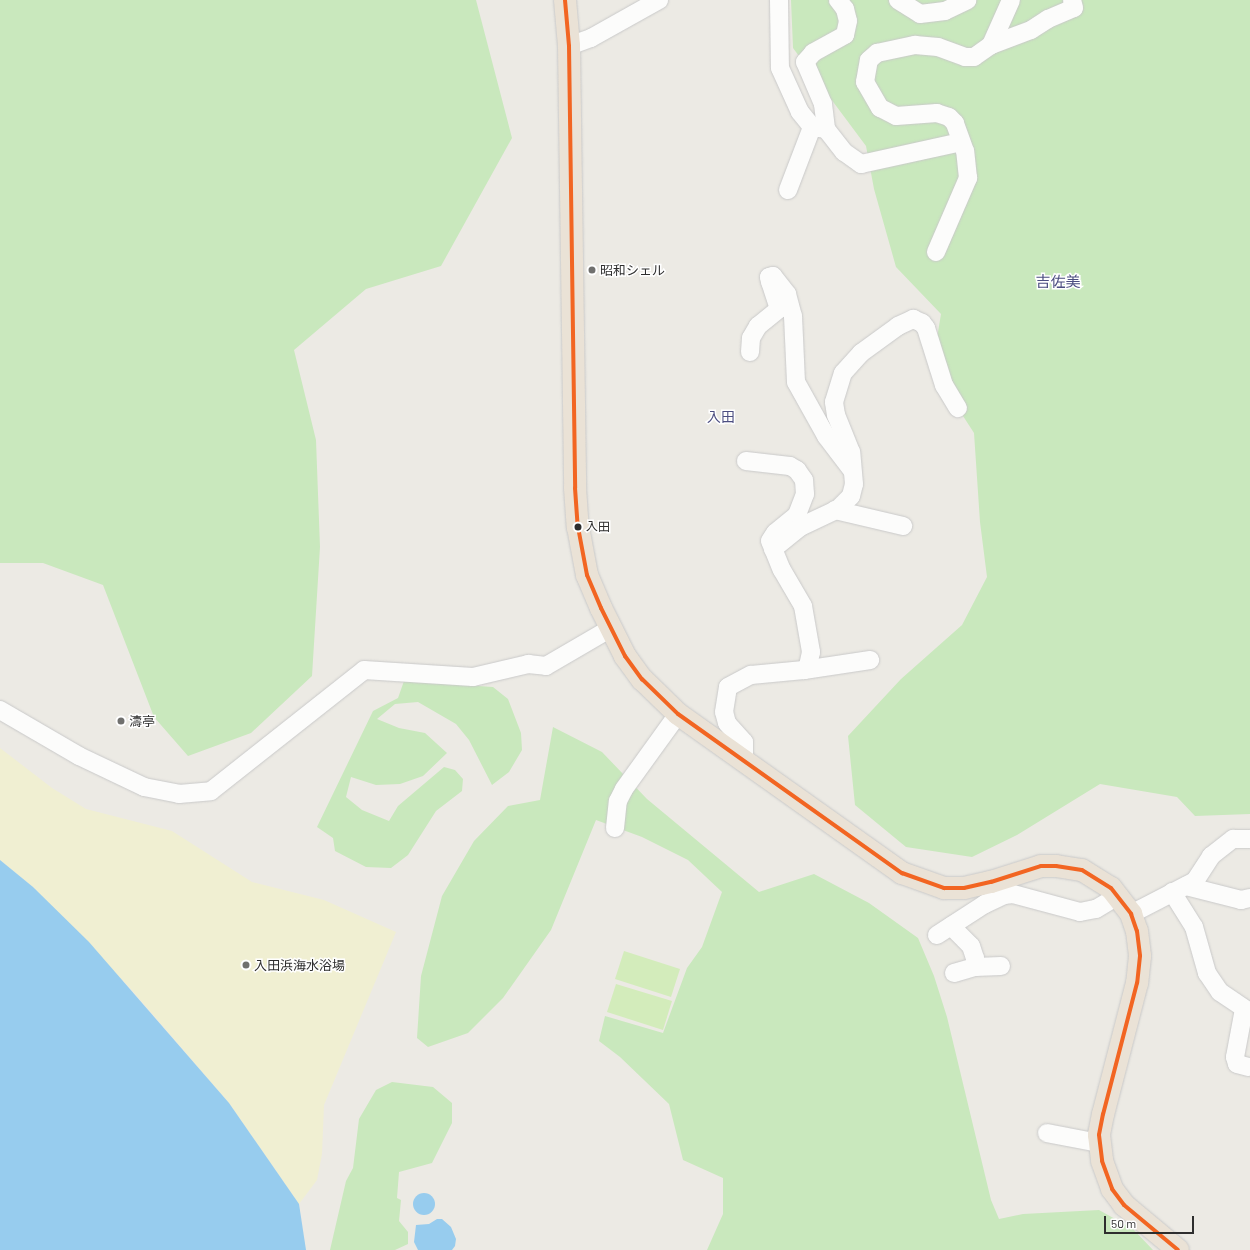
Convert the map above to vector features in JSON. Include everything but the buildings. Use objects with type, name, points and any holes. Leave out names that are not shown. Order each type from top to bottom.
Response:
[{"type":"highway","points":[[565,0],[570,46],[573,406],[578,527],[587,575],[611,628],[625,656],[642,679],[678,714],[744,759],[902,873],[926,884],[944,888],[964,888],[991,882],[1042,866],[1056,866],[1082,870],[1096,876],[1118,896],[1131,914],[1139,943],[1138,976],[1103,1114],[1099,1143],[1102,1161],[1112,1189],[1133,1214],[1178,1250]]},
{"type":"street","points":[[570,46],[591,38],[659,0]]},
{"type":"street","points":[[779,0],[780,68],[800,112],[844,152],[861,164],[961,142]]},
{"type":"street","points":[[788,190],[819,128],[823,104],[805,62],[813,53],[845,36],[848,21],[845,9],[838,0]]},
{"type":"street","points":[[898,0],[920,14],[944,11],[968,0]]},
{"type":"street","points":[[991,46],[1011,0]]},
{"type":"street","points":[[936,252],[968,178],[966,151],[961,142],[955,123],[949,117],[937,113],[896,116],[880,108],[865,82],[869,60],[877,53],[915,45],[938,47],[965,57],[974,57],[991,46],[1032,30],[1048,19],[1074,8],[1072,0]]},
{"type":"street","points":[[750,352],[751,338],[758,326],[778,309],[769,277],[773,276],[787,294],[793,316],[796,382],[826,436],[854,473]]},
{"type":"street","points":[[773,550],[800,527],[835,510],[851,496],[854,473],[851,452],[836,415],[834,402],[843,373],[861,353],[898,326],[913,319],[926,328],[944,385],[958,408]]},
{"type":"street","points":[[746,461],[790,466],[796,470],[804,480],[805,494],[797,515],[775,533],[770,541],[773,550],[803,606],[811,652],[808,666],[804,670]]},
{"type":"street","points":[[835,510],[903,526]]},
{"type":"street","points":[[0,710],[79,756],[144,787],[179,794],[211,791],[223,784],[270,743],[364,670],[473,677],[528,664],[546,666],[611,628]]},
{"type":"street","points":[[744,759],[744,742],[727,723],[724,712],[728,688],[751,674],[804,670],[870,660]]},
{"type":"street","points":[[615,828],[618,801],[624,789],[678,714]]},
{"type":"street","points":[[1131,914],[1195,881],[1211,856],[1225,844],[1240,837],[1250,839]]},
{"type":"street","points":[[1179,889],[1241,900],[1250,898]]},
{"type":"street","points":[[1179,889],[1194,927],[1207,973],[1220,992],[1247,1011],[1235,1057],[1237,1064],[1249,1067]]},
{"type":"street","points":[[975,967],[975,958],[971,946],[944,930],[1004,895],[1013,894],[1080,912],[1096,909],[1118,896]]},
{"type":"street","points":[[954,973],[975,967],[1001,966]]},
{"type":"street","points":[[1047,1133],[1099,1143]]},
{"type":"green space","points":[[0,0],[476,0],[512,138],[441,266],[366,289],[294,350],[316,440],[320,547],[312,676],[251,733],[188,756],[154,717],[103,585],[43,563],[0,563]]},
{"type":"green space","points":[[791,0],[1250,0],[1250,814],[1195,816],[1177,797],[1100,784],[1017,835],[972,857],[906,847],[855,805],[848,736],[901,679],[962,625],[987,577],[980,522],[974,433],[932,368],[941,314],[896,267],[874,189],[866,146],[793,48]]},
{"type":"green space","points":[[404,681],[493,687],[508,699],[521,733],[522,750],[509,772],[492,785],[469,740],[456,724],[418,702],[395,704],[377,719],[399,728],[425,733],[447,753],[423,776],[400,784],[376,785],[351,777],[346,797],[362,810],[389,821],[398,806],[444,767],[455,770],[463,779],[462,791],[436,811],[408,855],[391,868],[366,867],[335,851],[333,838],[317,827],[373,711],[398,698]]},
{"type":"green space","points":[[553,727],[602,752],[647,799],[759,892],[814,874],[869,903],[918,938],[934,976],[947,1017],[991,1200],[999,1219],[1023,1214],[1099,1210],[1133,1229],[1153,1250],[707,1250],[723,1214],[723,1178],[683,1160],[669,1104],[620,1057],[599,1041],[605,1016],[663,1033],[687,968],[702,947],[722,892],[688,860],[642,837],[596,820],[551,930],[503,998],[468,1033],[428,1047],[417,1038],[421,976],[442,896],[474,841],[508,806],[540,800]]},
{"type":"green space","points":[[624,951],[680,969],[671,997],[615,979]]},
{"type":"green space","points":[[616,984],[672,1001],[663,1030],[607,1012]]},
{"type":"green space","points":[[392,1082],[433,1087],[452,1103],[452,1123],[432,1163],[399,1172],[397,1198],[401,1200],[399,1221],[408,1232],[408,1244],[395,1250],[330,1250],[346,1181],[353,1168],[359,1119],[376,1090]]},
{"type":"sand","name":"入田浜海水浴場","points":[[0,748],[52,788],[86,809],[172,831],[252,882],[324,900],[396,932],[324,1105],[322,1154],[317,1180],[299,1204],[229,1103],[130,988],[33,887],[0,860]]},
{"type":"water","points":[[0,860],[33,887],[89,942],[229,1103],[299,1204],[306,1250],[0,1250]]},
{"type":"water","points":[[424,1193],[432,1196],[435,1204],[432,1212],[424,1215],[416,1212],[413,1204],[416,1196]]},
{"type":"water","points":[[437,1219],[442,1219],[451,1227],[456,1239],[455,1246],[452,1250],[418,1250],[414,1242],[416,1225],[429,1224]]},
{"type":"transit line","points":[[565,0],[569,46],[575,488],[578,527],[587,575],[601,608],[625,656],[642,679],[678,714],[902,873],[944,888],[964,888],[991,882],[1041,866],[1056,866],[1082,870],[1111,888],[1131,914],[1137,931],[1140,956],[1137,983],[1103,1114],[1099,1135],[1102,1161],[1112,1189],[1124,1205],[1178,1250]]},
{"type":"place","name":"昭和シェル","points":[[592,270]]},
{"type":"place","name":"入田","points":[[578,527]]},
{"type":"place","name":"濤亭","points":[[121,721]]},
{"type":"place","name":"入田浜海水浴場","points":[[246,965]]},
{"type":"district","name":"吉佐美","points":[[1058,282]]},
{"type":"district","name":"入田","points":[[721,417]]}]
